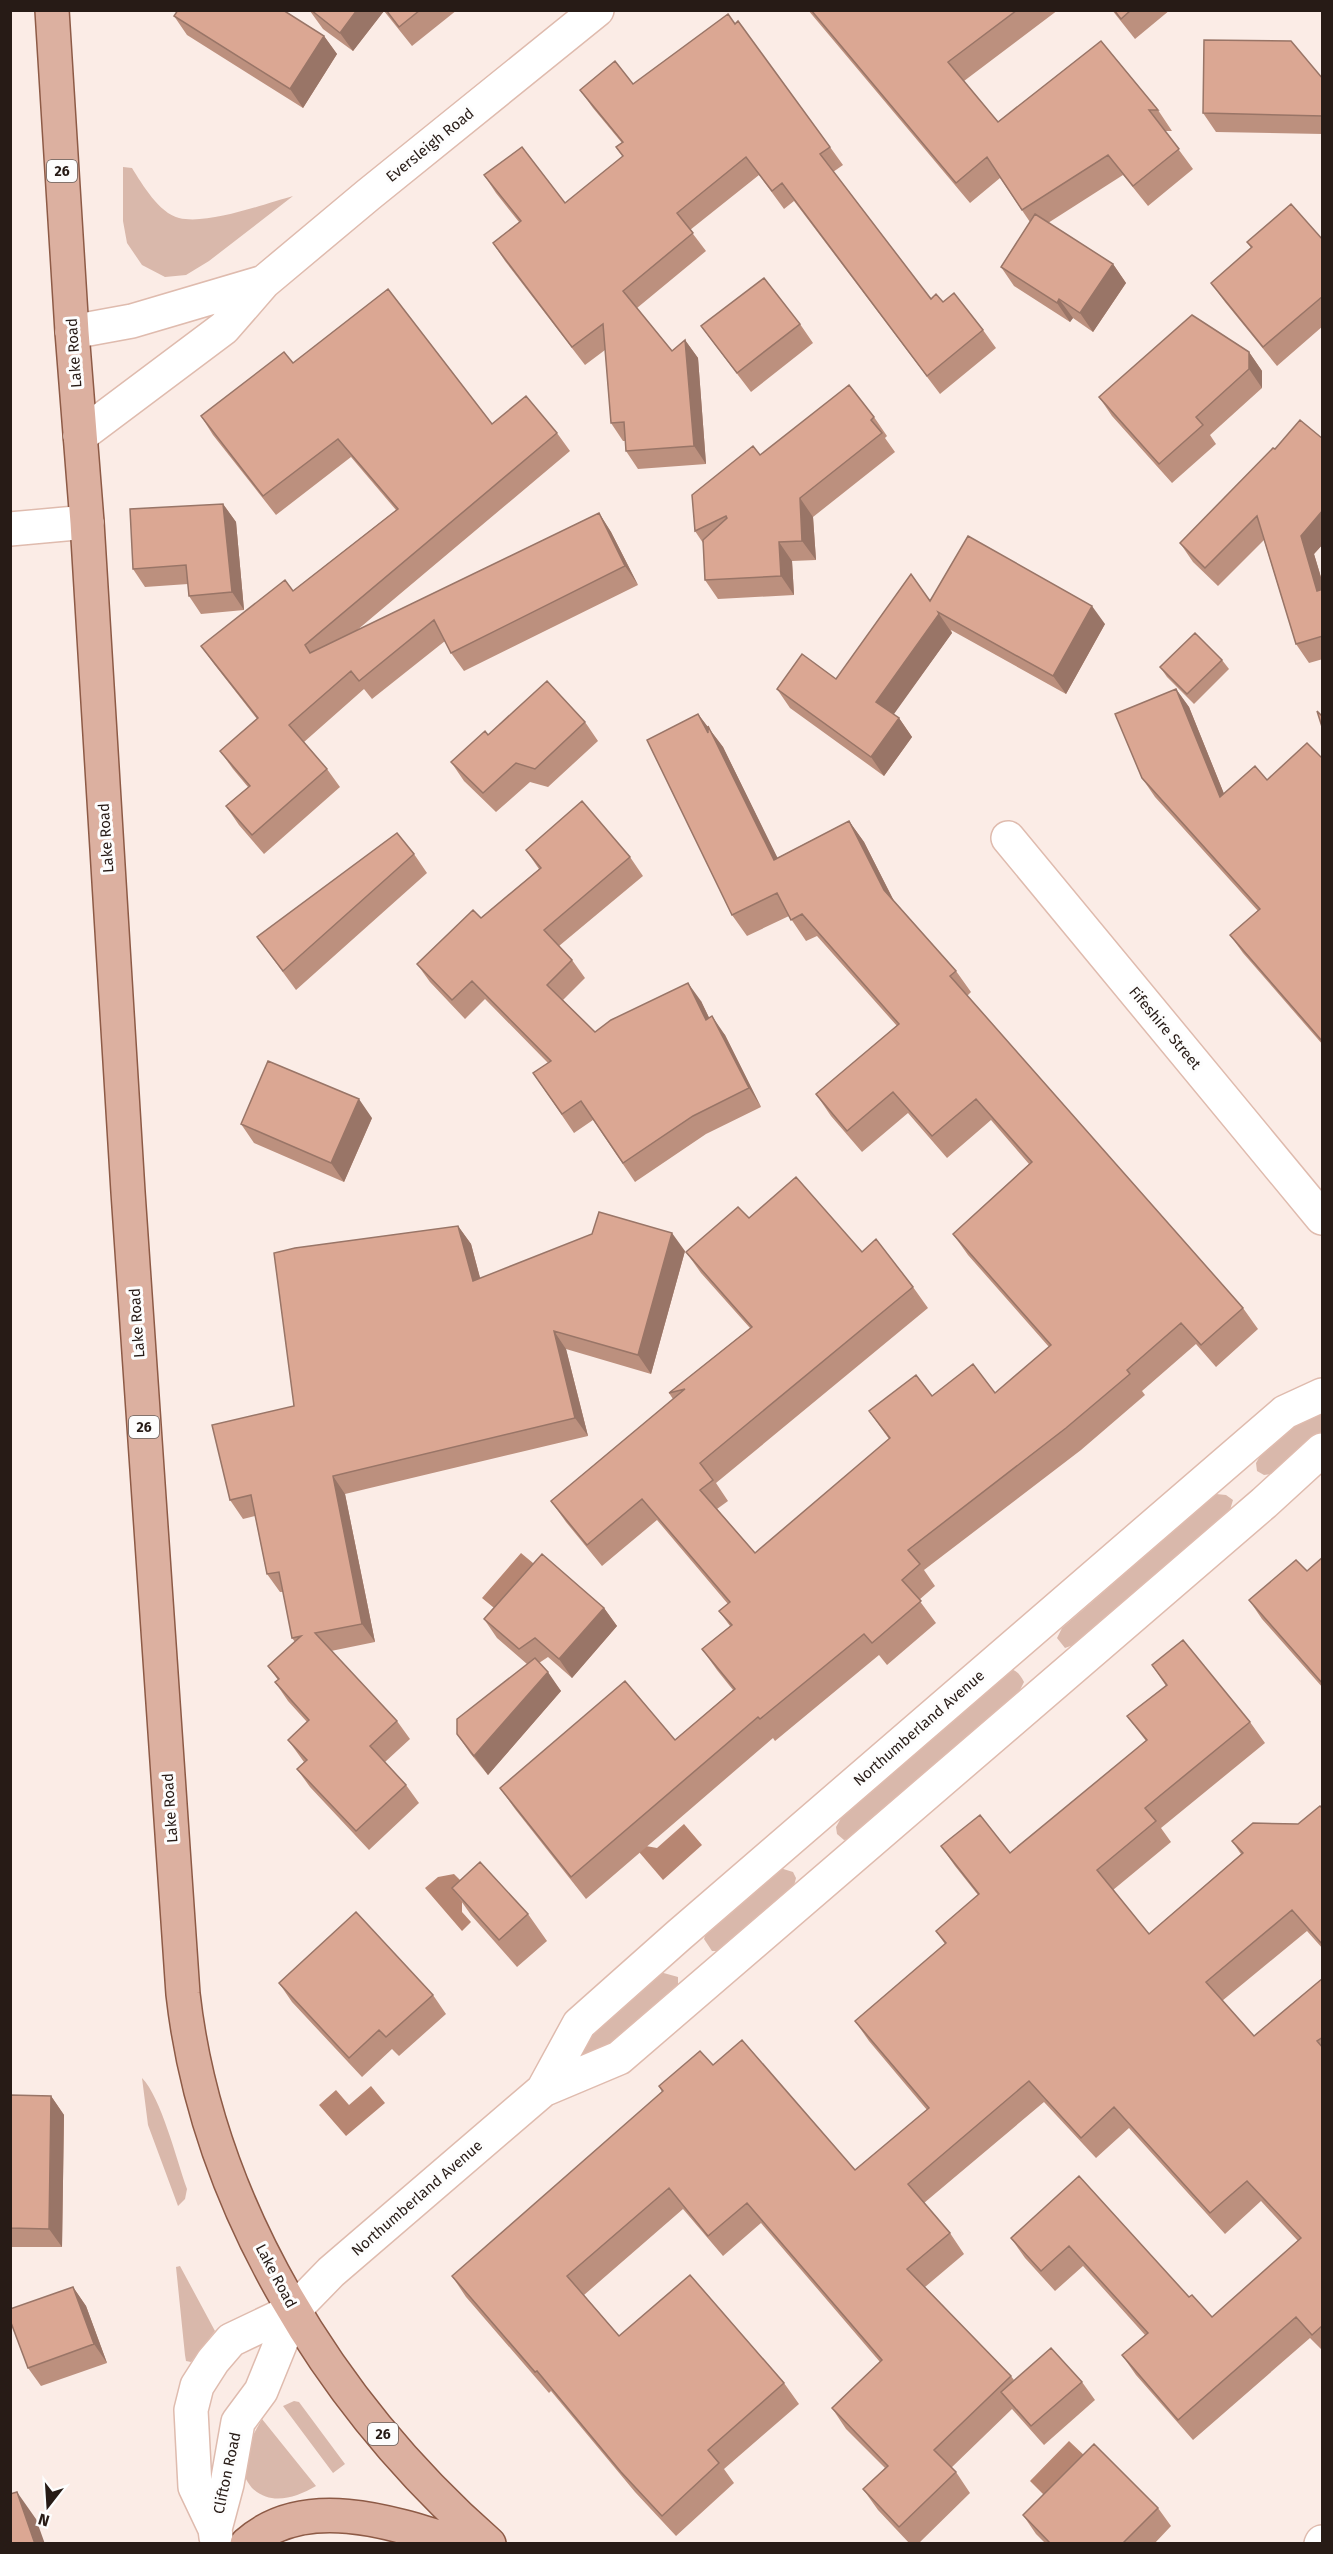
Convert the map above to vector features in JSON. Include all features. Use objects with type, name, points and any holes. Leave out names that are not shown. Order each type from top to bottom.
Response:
[{"type":"main road","name":"Lake Road","points":[[52,10],[72,332],[87,522],[129,1202],[185,2006],[195,2066],[214,2137],[248,2225],[294,2310],[353,2399],[411,2468],[489,2544]]},
{"type":"main road","points":[[247,2544],[268,2530],[286,2522],[329,2514],[355,2515],[460,2544]]},
{"type":"street","name":"Eversleigh Road","points":[[80,436],[224,328],[264,282],[597,10]]},
{"type":"street","name":"Eversleigh Road","points":[[72,332],[132,321],[264,282]]},
{"type":"street","points":[[10,530],[87,522]]},
{"type":"street","name":"Fifeshire Street","points":[[1008,838],[1323,1218]]},
{"type":"street","name":"Northumberland Avenue","points":[[543,2090],[579,2024],[1285,1412],[1323,1395]]},
{"type":"street","name":"Northumberland Avenue","points":[[294,2310],[331,2272],[543,2090],[619,2058],[1051,1688],[1323,1450]]},
{"type":"street","name":"Clifton Road","points":[[216,2536],[238,2422],[261,2391],[294,2310]]},
{"type":"street","name":"Clifton Road","points":[[216,2536],[195,2487],[191,2410],[197,2386],[213,2361],[231,2340],[294,2310]]},
{"type":"shaded area","points":[[123,167],[132,168],[158,204],[179,218],[205,219],[293,196],[209,261],[186,275],[165,277],[142,265],[127,243],[123,221]]},
{"type":"shaded area","points":[[1322,1403],[1322,1431],[1273,1474],[1264,1475],[1257,1471],[1256,1463],[1260,1456]]},
{"type":"shaded area","points":[[1216,1494],[1226,1495],[1233,1500],[1230,1510],[1076,1644],[1065,1648],[1057,1638],[1062,1628]]},
{"type":"shaded area","points":[[521,1553],[539,1568],[499,1612],[482,1598]]},
{"type":"shaded area","points":[[1004,1668],[1016,1672],[1024,1682],[1019,1692],[850,1839],[844,1840],[837,1834],[836,1827],[841,1818]]},
{"type":"shaded area","points":[[684,1824],[702,1845],[663,1880],[639,1852],[646,1846],[657,1848]]},
{"type":"shaded area","points":[[780,1868],[793,1872],[796,1878],[794,1886],[718,1951],[712,1951],[704,1939],[706,1933]]},
{"type":"shaded area","points":[[454,1874],[462,1882],[462,1912],[471,1922],[462,1931],[425,1888],[438,1877]]},
{"type":"shaded area","points":[[660,1972],[678,1977],[678,1988],[593,2061],[581,2059],[578,2050],[580,2042]]},
{"type":"shaded area","points":[[142,2078],[156,2099],[187,2189],[185,2199],[178,2206],[148,2125]]},
{"type":"shaded area","points":[[371,2086],[385,2103],[346,2136],[319,2105],[336,2090],[349,2105]]},
{"type":"shaded area","points":[[180,2266],[215,2331],[191,2362],[186,2361],[185,2355],[176,2267]]},
{"type":"shaded area","points":[[294,2401],[299,2402],[345,2464],[333,2473],[283,2406]]},
{"type":"shaded area","points":[[262,2419],[316,2486],[292,2497],[283,2498],[267,2497],[252,2488],[244,2471],[245,2457]]},
{"type":"shaded area","points":[[1069,2441],[1087,2458],[1048,2499],[1030,2481]]},
{"type":"building","points":[[178,10],[283,10],[324,36],[290,89],[174,16]]},
{"type":"building","points":[[311,10],[357,10],[340,33]]},
{"type":"building","points":[[386,10],[420,10],[399,27]]},
{"type":"building","points":[[811,10],[1017,10],[948,62],[998,122],[1101,41],[1158,110],[1149,110],[1179,149],[1133,186],[1108,155],[1022,210],[987,157],[956,183]]},
{"type":"building","points":[[1114,10],[1131,10],[1121,19]]},
{"type":"building","points":[[728,14],[735,24],[738,21],[830,147],[820,154],[931,299],[936,294],[943,302],[954,293],[983,330],[927,376],[782,183],[772,191],[746,157],[677,213],[693,233],[623,291],[672,351],[685,340],[694,446],[626,451],[624,422],[611,423],[603,324],[572,347],[493,243],[521,221],[484,175],[522,147],[565,203],[623,156],[616,147],[623,142],[580,90],[615,61],[633,84]]},
{"type":"building","points":[[1204,40],[1291,41],[1323,79],[1323,116],[1203,113]]},
{"type":"building","points":[[1291,204],[1323,240],[1323,296],[1263,347],[1211,283],[1252,247],[1247,242]]},
{"type":"building","points":[[1035,214],[1113,264],[1080,313],[1059,299],[1057,303],[1001,267]]},
{"type":"building","points":[[764,278],[800,324],[737,373],[701,326]]},
{"type":"building","points":[[388,289],[492,424],[526,396],[557,433],[305,645],[310,653],[599,513],[625,566],[451,653],[434,620],[359,681],[351,671],[289,725],[327,769],[252,835],[226,806],[250,786],[220,751],[258,718],[201,646],[285,580],[293,591],[398,509],[338,439],[263,496],[201,416],[284,352],[293,363]]},
{"type":"building","points":[[1192,315],[1249,352],[1249,369],[1196,417],[1203,425],[1159,464],[1099,397]]},
{"type":"building","points":[[849,385],[874,417],[871,420],[882,433],[800,498],[802,541],[779,542],[781,576],[705,580],[703,540],[727,518],[726,516],[695,531],[692,495],[753,446],[760,455]]},
{"type":"building","points":[[1300,420],[1323,439],[1323,510],[1301,536],[1317,591],[1323,589],[1323,636],[1296,644],[1257,516],[1205,568],[1180,543],[1273,448],[1275,449]]},
{"type":"building","points":[[223,504],[232,592],[189,596],[186,565],[133,569],[130,509]]},
{"type":"building","points":[[968,536],[1092,606],[1053,676],[938,612],[939,614],[876,702],[899,718],[871,757],[777,689],[802,654],[836,679],[911,574],[930,601]]},
{"type":"building","points":[[1195,633],[1222,660],[1187,694],[1160,667]]},
{"type":"building","points":[[547,681],[585,722],[535,769],[516,763],[483,793],[451,762],[485,731],[488,735]]},
{"type":"building","points":[[1176,689],[1220,797],[1255,766],[1267,780],[1307,743],[1323,759],[1323,1042],[1230,935],[1260,909],[1142,778],[1115,714]]},
{"type":"building","points":[[1317,711],[1323,717],[1323,730]]},
{"type":"building","points":[[698,714],[708,733],[708,726],[774,860],[849,821],[884,890],[956,971],[950,976],[1243,1308],[1201,1345],[1181,1323],[1127,1370],[1130,1374],[1066,1428],[908,1550],[920,1564],[902,1580],[921,1601],[872,1643],[864,1634],[760,1719],[758,1717],[571,1877],[500,1788],[625,1681],[675,1740],[735,1689],[702,1649],[732,1625],[719,1611],[730,1602],[642,1499],[587,1545],[551,1501],[685,1389],[669,1393],[752,1327],[686,1252],[738,1207],[749,1218],[796,1177],[862,1252],[876,1239],[913,1287],[700,1463],[713,1480],[700,1490],[755,1553],[890,1438],[869,1411],[916,1375],[932,1396],[973,1364],[995,1393],[1051,1345],[953,1234],[1032,1162],[976,1099],[932,1136],[893,1092],[847,1131],[816,1094],[899,1024],[802,914],[791,920],[777,893],[732,915],[647,740]]},
{"type":"building","points":[[582,801],[630,857],[544,930],[572,960],[547,985],[595,1032],[611,1020],[688,983],[706,1020],[712,1016],[749,1088],[693,1116],[623,1163],[581,1101],[562,1114],[533,1073],[551,1061],[472,981],[452,1000],[417,964],[473,910],[481,918],[541,868],[526,850]]},
{"type":"building","points":[[397,833],[414,854],[283,971],[257,937]]},
{"type":"building","points":[[268,1061],[359,1099],[331,1163],[241,1124]]},
{"type":"building","points":[[599,1212],[672,1233],[638,1355],[554,1331],[575,1418],[333,1476],[362,1624],[315,1633],[397,1721],[370,1746],[406,1785],[356,1831],[297,1769],[307,1760],[288,1740],[309,1720],[275,1682],[279,1679],[268,1666],[301,1636],[292,1638],[279,1572],[267,1574],[251,1495],[230,1500],[212,1425],[294,1406],[274,1253],[295,1248],[458,1226],[473,1281],[592,1234]]},
{"type":"building","points":[[542,1554],[604,1608],[559,1659],[535,1638],[519,1649],[484,1619]]},
{"type":"building","points":[[1323,1557],[1323,1684],[1249,1600],[1296,1560],[1307,1571]]},
{"type":"building","points":[[1183,1640],[1250,1722],[1145,1808],[1156,1821],[1097,1870],[1149,1934],[1243,1853],[1232,1841],[1253,1823],[1298,1824],[1320,1806],[1323,1809],[1323,1945],[1292,1910],[1206,1982],[1254,2036],[1323,1978],[1323,2037],[1317,2041],[1323,2048],[1323,2325],[1312,2335],[1296,2317],[1178,2420],[1122,2355],[1148,2333],[1069,2246],[1041,2271],[1011,2238],[1079,2176],[1189,2297],[1192,2295],[1212,2317],[1301,2238],[1247,2181],[1210,2213],[1114,2107],[1081,2138],[1029,2081],[908,2184],[950,2233],[907,2269],[1011,2376],[934,2450],[956,2472],[899,2527],[863,2489],[888,2466],[832,2408],[882,2360],[747,2203],[708,2236],[669,2188],[567,2276],[619,2336],[690,2275],[784,2383],[708,2450],[719,2463],[662,2516],[621,2472],[537,2371],[535,2372],[452,2276],[663,2091],[659,2086],[700,2051],[713,2065],[742,2040],[855,2170],[929,2108],[855,2021],[946,1943],[936,1931],[979,1894],[941,1846],[980,1815],[1010,1853],[1147,1740],[1127,1716],[1167,1685],[1152,1665]]},
{"type":"building","points":[[535,1658],[548,1672],[474,1756],[457,1734],[457,1719]]},
{"type":"building","points":[[480,1862],[528,1914],[499,1940],[452,1888]]},
{"type":"building","points":[[356,1912],[433,1995],[386,2037],[379,2030],[349,2058],[279,1983]]},
{"type":"building","points":[[10,2095],[51,2096],[49,2229],[10,2228]]},
{"type":"building","points":[[73,2287],[94,2344],[28,2368],[10,2320],[10,2309]]},
{"type":"building","points":[[1051,2348],[1082,2382],[1031,2426],[1001,2392]]},
{"type":"building","points":[[1094,2444],[1158,2508],[1122,2544],[1051,2544],[1023,2515]]},
{"type":"building","points":[[17,2492],[35,2544],[10,2544],[10,2494]]}]
